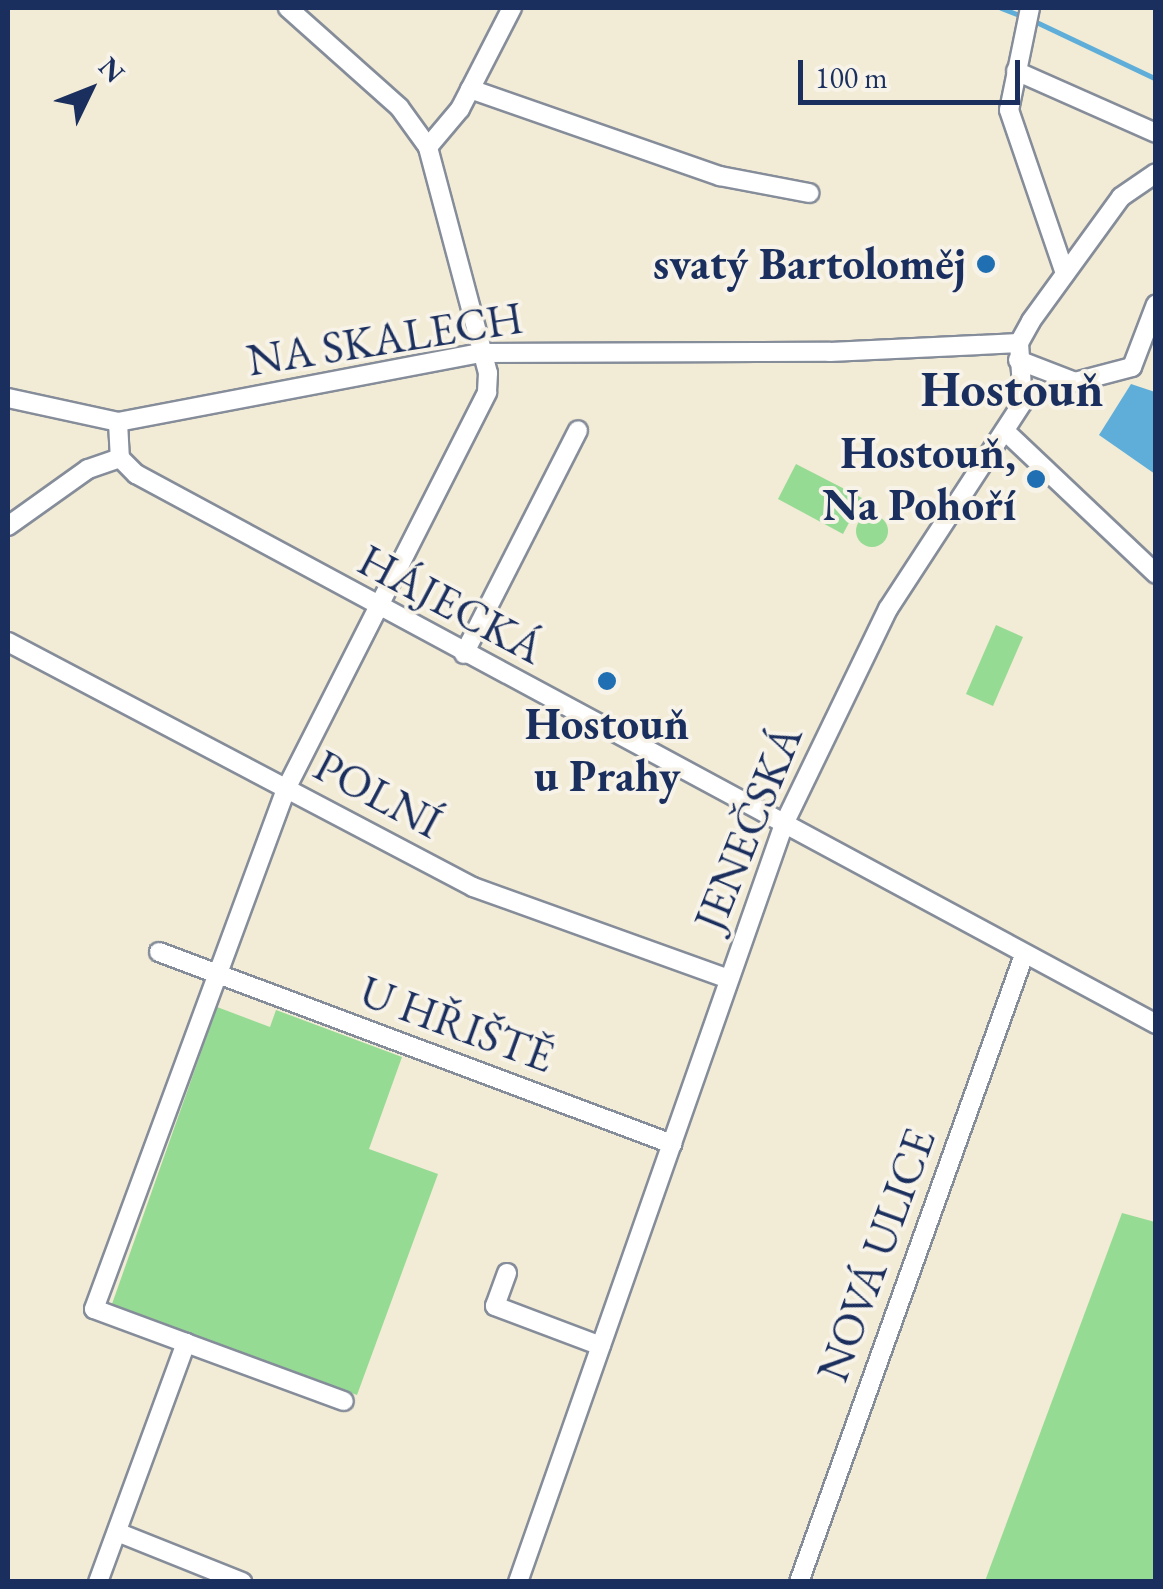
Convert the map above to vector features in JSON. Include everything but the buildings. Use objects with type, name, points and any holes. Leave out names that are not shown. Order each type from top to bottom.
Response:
[{"type":"street","points":[[288,8],[399,108],[428,147],[487,392],[286,788],[94,1309],[344,1401]]},
{"type":"street","points":[[428,147],[470,89],[512,8]]},
{"type":"street","points":[[1030,8],[1010,110],[1066,274]]},
{"type":"street","points":[[1016,70],[1156,133]]},
{"type":"street","points":[[470,89],[720,176],[809,194]]},
{"type":"street","points":[[1156,197],[1152,175],[1122,197],[1066,274],[1018,351],[1074,382],[1132,367],[1156,304]]},
{"type":"street","name":"NA SKALECH","points":[[8,398],[118,422],[479,353],[1018,351]]},
{"type":"street","name":"JENEČSKÁ","points":[[518,1582],[784,824],[888,609],[1004,432],[1026,390],[1018,351]]},
{"type":"street","points":[[8,526],[88,469],[120,458],[118,422]]},
{"type":"street","points":[[464,654],[578,430]]},
{"type":"street","points":[[1004,432],[1156,574]]},
{"type":"street","name":"HÁJECKÁ","points":[[120,458],[136,474],[377,607],[1156,1024]]},
{"type":"street","name":"POLNÍ","points":[[8,642],[473,887],[728,979]]},
{"type":"street","name":"U HŘIŠTĚ","points":[[160,952],[672,1144]]},
{"type":"street","name":"NOVÁ ULICE","points":[[799,1582],[1024,955]]},
{"type":"street","points":[[507,1273],[495,1306],[601,1346]]},
{"type":"street","points":[[98,1582],[186,1343]]},
{"type":"street","points":[[116,1532],[242,1582]]},
{"type":"green space","points":[[796,464],[862,498],[843,534],[778,499]]},
{"type":"green space","points":[[872,515],[883,520],[888,531],[883,542],[872,547],[861,542],[856,531],[861,520]]},
{"type":"green space","points":[[996,625],[1023,637],[993,706],[966,694]]},
{"type":"green space","points":[[217,1007],[270,1027],[276,1010],[402,1057],[369,1149],[438,1174],[357,1395],[112,1304]]},
{"type":"green space","points":[[1122,1213],[1155,1222],[1155,1581],[985,1581]]},
{"type":"water","points":[[1131,384],[1155,392],[1155,474],[1099,435]]},
{"type":"waterway","points":[[1001,8],[1022,16]]},
{"type":"waterway","points":[[1032,20],[1156,79]]},
{"type":"place","name":"svatý Bartoloměj","points":[[986,264]]},
{"type":"place","name":"Hostouň, Na Pohoří","points":[[1036,479]]},
{"type":"place","name":"Hostouň u Prahy","points":[[607,681]]},
{"type":"district","name":"Hostouň","points":[[1012,389]]}]
